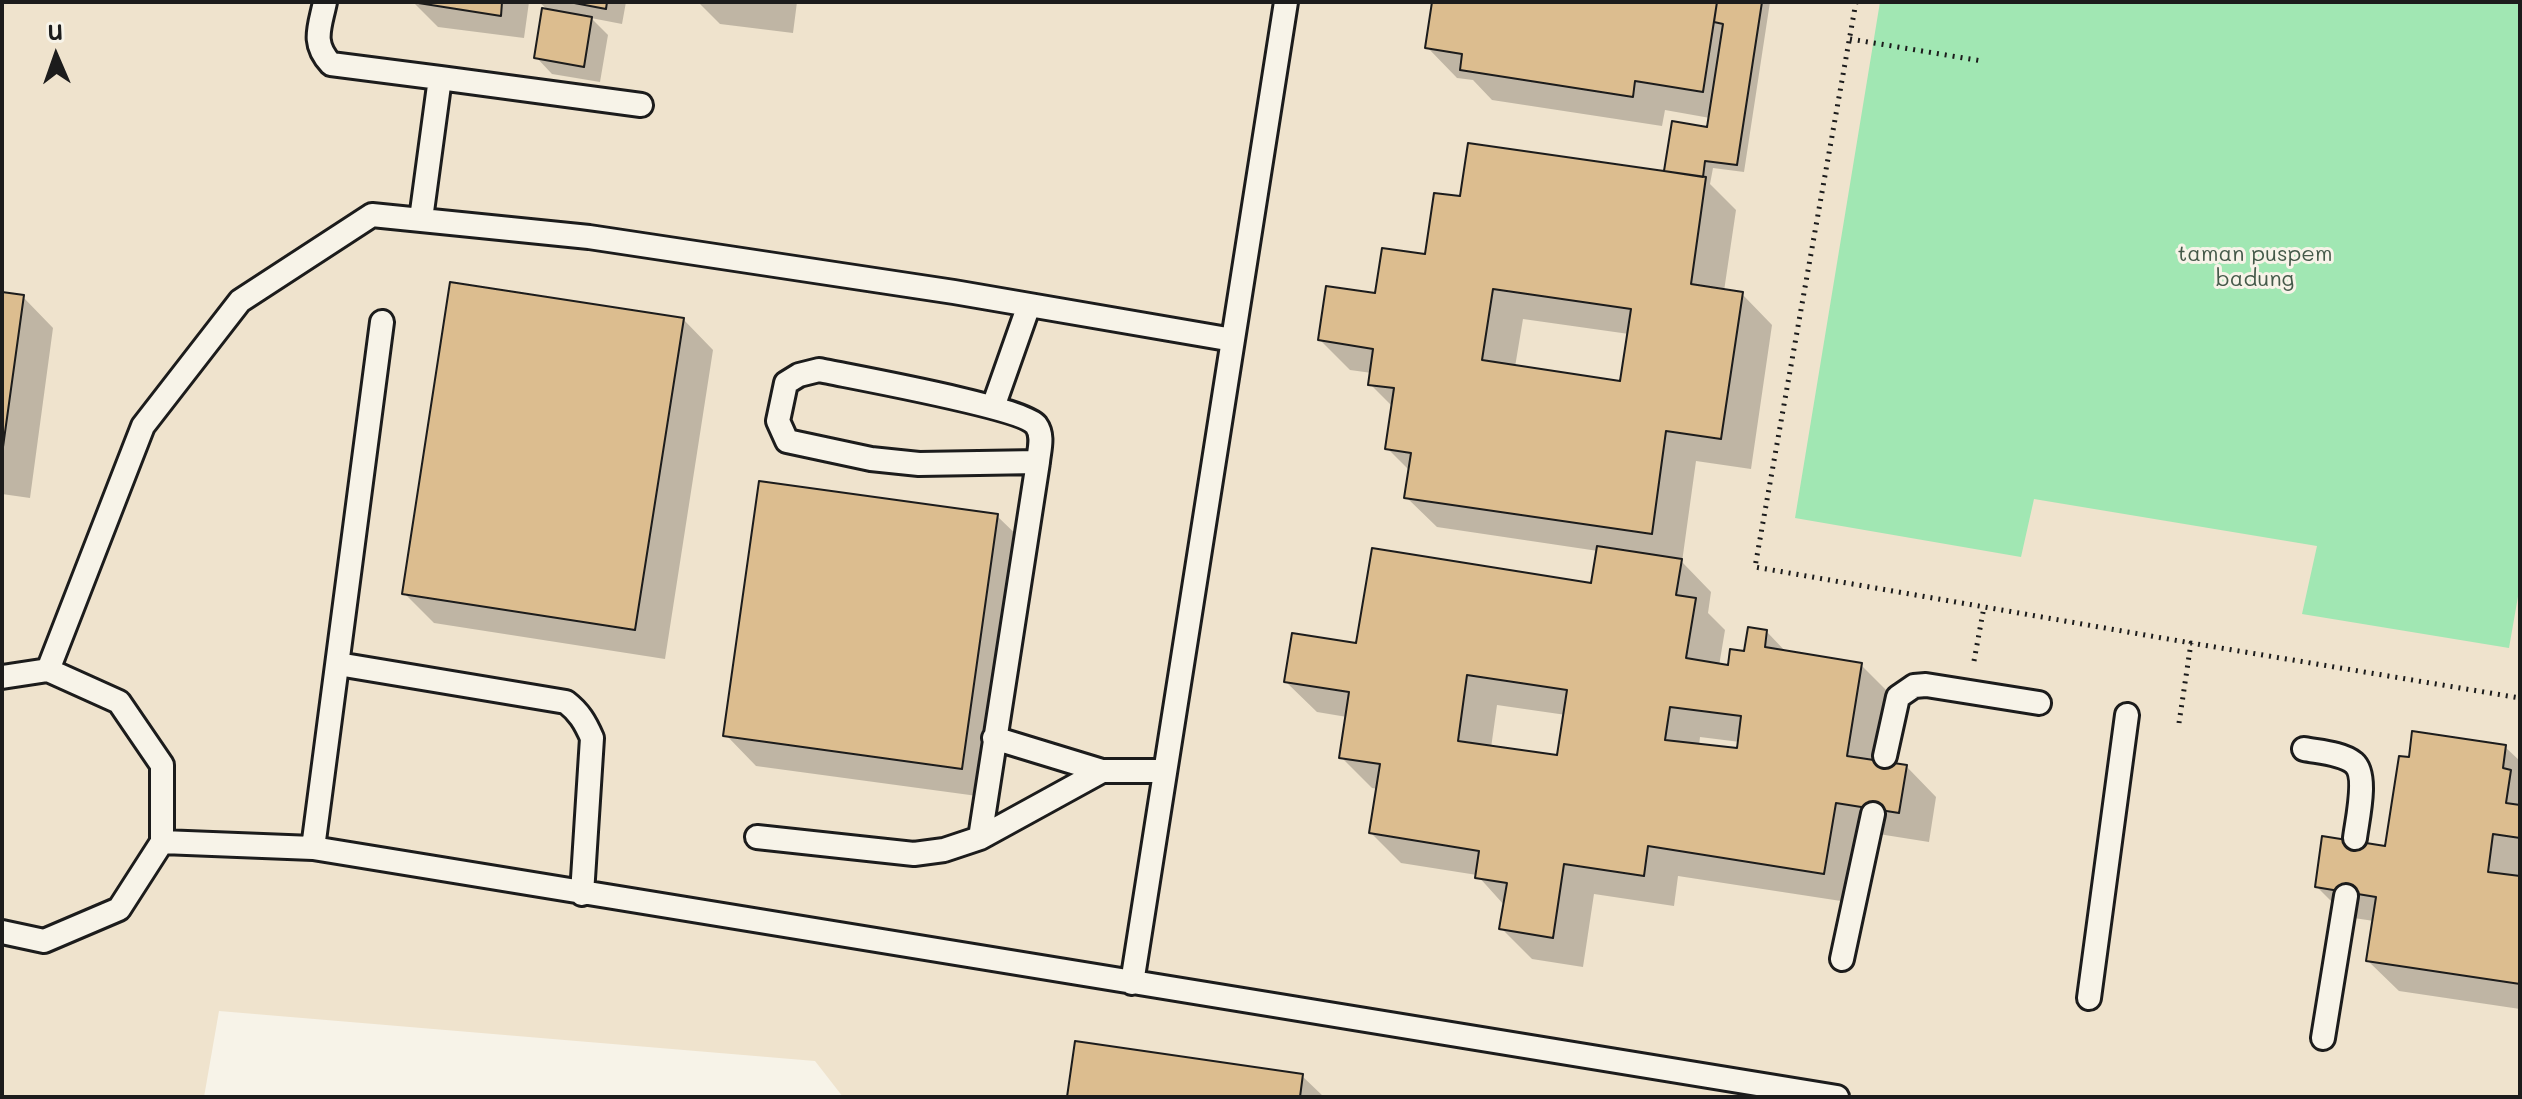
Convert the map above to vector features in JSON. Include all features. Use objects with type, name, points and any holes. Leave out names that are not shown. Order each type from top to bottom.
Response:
[{"type":"lane","points":[[325,2],[317,39],[321,54],[331,64],[641,105]]},
{"type":"lane","points":[[1132,983],[1286,2]]},
{"type":"lane","points":[[421,219],[440,78]]},
{"type":"lane","points":[[48,670],[143,426],[240,301],[372,215],[589,237],[1233,340]]},
{"type":"lane","points":[[993,407],[1029,305]]},
{"type":"lane","points":[[313,848],[382,322]]},
{"type":"lane","points":[[980,838],[1038,462],[1040,437],[1035,425],[1030,420],[993,407],[819,370],[799,375],[786,383],[778,421],[787,441],[871,459],[919,464],[1038,462]]},
{"type":"lane","points":[[338,664],[566,702],[575,709],[583,717],[592,738],[582,894]]},
{"type":"lane","points":[[2,677],[48,670],[119,702],[162,765],[162,842],[119,909],[44,941],[2,932]]},
{"type":"lane","points":[[1885,756],[1898,697],[1914,686],[1926,685],[2039,703]]},
{"type":"lane","points":[[2089,998],[2127,715]]},
{"type":"lane","points":[[994,738],[1102,771],[1165,771]]},
{"type":"lane","points":[[2304,749],[2355,763],[2361,774],[2355,838]]},
{"type":"lane","points":[[757,837],[914,854],[944,850],[980,838],[1102,771]]},
{"type":"lane","points":[[1842,959],[1873,814]]},
{"type":"lane","points":[[162,842],[313,848],[1837,1097]]},
{"type":"lane","points":[[2323,1038],[2346,896]]},
{"type":"path","points":[[1856,2],[1755,567],[2520,698]]},
{"type":"path","points":[[1850,39],[1982,61]]},
{"type":"path","points":[[1968,692],[1984,607]]},
{"type":"path","points":[[2179,723],[2191,643]]},
{"type":"shaded area","points":[[2,2],[2520,2],[2520,1097],[843,1097],[815,1061],[219,1011],[204,1097],[2,1097]]},
{"type":"green space","name":"taman puspem badung","points":[[1880,2],[2520,2],[2520,585],[2509,648],[2302,614],[2317,546],[2034,499],[2021,557],[1795,518]]},
{"type":"building","points":[[412,2],[502,2],[501,16]]},
{"type":"building","points":[[569,2],[607,2],[606,9]]},
{"type":"building","points":[[1432,2],[1717,2],[1703,92],[1635,81],[1633,97],[1460,70],[1462,54],[1425,48]]},
{"type":"building","points":[[1717,2],[1762,2],[1737,165],[1705,161],[1703,177],[1664,171],[1672,121],[1707,127],[1723,24],[1714,22]]},
{"type":"building","points":[[542,8],[592,17],[584,67],[534,58]]},
{"type":"building","points":[[1468,143],[1706,177],[1691,284],[1743,292],[1721,439],[1666,431],[1652,534],[1404,498],[1411,453],[1385,449],[1394,388],[1368,385],[1373,349],[1318,340],[1326,286],[1375,293],[1382,248],[1425,254],[1434,193],[1460,196]],"holes":[[[1493,289],[1631,309],[1620,381],[1482,360]]]},
{"type":"building","points":[[450,282],[684,318],[635,630],[402,594]]},
{"type":"building","points":[[2,292],[24,295],[2,454]]},
{"type":"building","points":[[759,481],[998,514],[962,769],[723,736]]},
{"type":"building","points":[[1597,546],[1682,559],[1676,595],[1696,598],[1686,658],[1728,665],[1730,649],[1744,651],[1748,627],[1767,630],[1765,647],[1862,663],[1847,756],[1907,765],[1899,813],[1836,803],[1824,874],[1648,846],[1644,876],[1564,864],[1553,938],[1499,929],[1507,883],[1475,878],[1479,851],[1369,833],[1380,764],[1339,758],[1349,692],[1284,682],[1292,633],[1356,643],[1372,548],[1591,583]],"holes":[[[1467,675],[1567,690],[1557,755],[1458,741]],[[1670,707],[1741,716],[1737,748],[1665,740]]]},
{"type":"building","points":[[2412,731],[2506,745],[2503,768],[2511,770],[2506,803],[2520,805],[2520,838],[2493,834],[2488,872],[2520,876],[2520,984],[2366,961],[2376,897],[2315,887],[2322,836],[2385,846],[2399,756],[2409,757]]},
{"type":"building","points":[[1075,1041],[1303,1074],[1300,1097],[1067,1097]]}]
